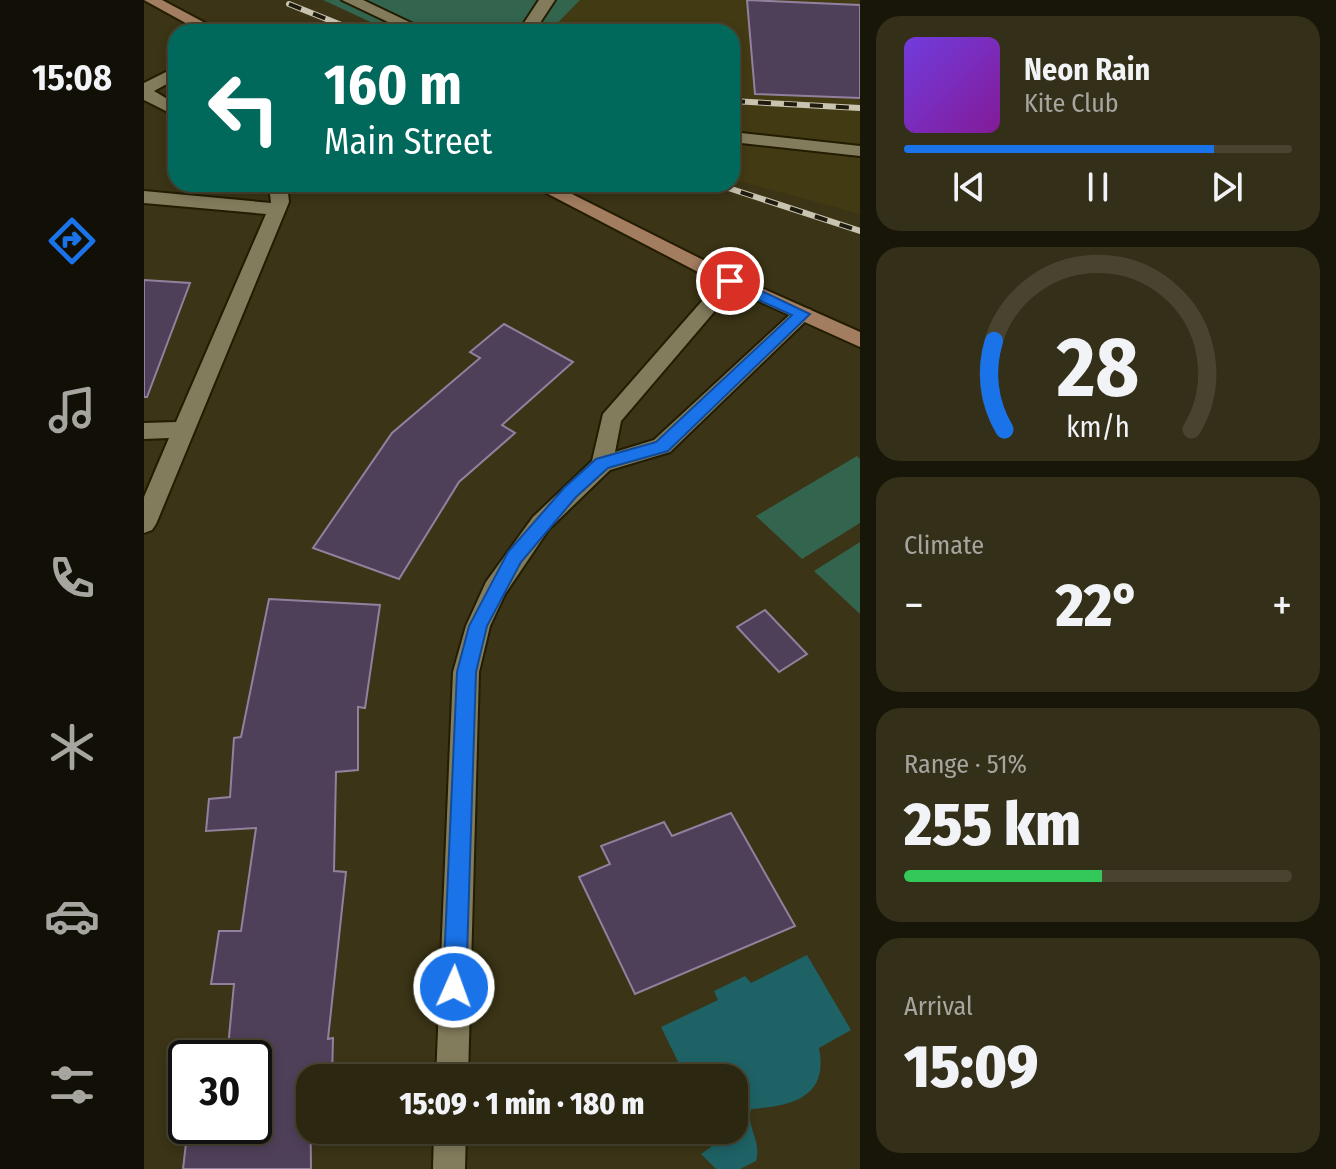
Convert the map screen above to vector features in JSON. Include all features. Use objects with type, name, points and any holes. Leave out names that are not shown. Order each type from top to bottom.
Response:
[{"type":"main road","points":[[150,0],[198,24]]},
{"type":"main road","points":[[554,192],[730,281],[860,340]]},
{"type":"street","points":[[350,0],[404,24]]},
{"type":"street","points":[[531,24],[547,0]]},
{"type":"street","points":[[404,6],[413,24]]},
{"type":"street","points":[[168,77],[144,91],[168,106]]},
{"type":"street","points":[[740,138],[860,151]]},
{"type":"street","points":[[146,514],[277,209],[278,192]]},
{"type":"street","points":[[144,197],[277,209]]},
{"type":"street","points":[[602,464],[611,419],[730,281]]},
{"type":"street","points":[[452,1064],[466,672],[478,626],[514,557],[541,523],[602,464],[662,446],[803,314]]},
{"type":"street","points":[[144,431],[184,430]]},
{"type":"street","points":[[449,1169],[450,1144]]},
{"type":"shaded area","points":[[580,0],[860,0],[860,214],[740,181],[740,24],[558,24]]},
{"type":"green space","points":[[323,0],[580,0],[557,24],[375,24]]},
{"type":"green space","points":[[857,456],[860,459],[860,523],[802,559],[756,516]]},
{"type":"green space","points":[[860,542],[860,614],[814,571]]},
{"type":"water","points":[[807,955],[851,1030],[819,1048],[821,1065],[818,1078],[804,1096],[793,1102],[751,1109],[756,1161],[740,1169],[716,1169],[701,1154],[712,1144],[748,1144],[748,1064],[679,1064],[661,1027],[718,1000],[714,991],[745,976],[751,983]]},
{"type":"building","points":[[747,0],[860,5],[860,98],[755,94]]},
{"type":"building","points":[[144,280],[190,283],[147,397],[144,397]]},
{"type":"building","points":[[504,324],[573,362],[502,425],[515,433],[459,482],[399,579],[313,548],[392,433],[480,358],[470,352]]},
{"type":"building","points":[[269,599],[380,605],[365,708],[358,707],[358,770],[336,772],[334,871],[346,872],[328,1039],[333,1038],[332,1064],[296,1064],[296,1144],[311,1144],[311,1169],[183,1169],[186,1144],[272,1144],[272,1040],[229,1040],[234,984],[211,984],[219,931],[241,931],[256,828],[206,831],[209,799],[230,797],[234,738],[241,737]]},
{"type":"building","points":[[765,610],[807,654],[779,672],[737,627]]},
{"type":"building","points":[[731,813],[795,926],[635,994],[579,877],[610,864],[601,846],[664,822],[672,836]]},
{"type":"railway","points":[[289,4],[339,24]]},
{"type":"railway","points":[[740,101],[860,108]]},
{"type":"railway","points":[[740,192],[860,231]]},
{"type":"route","points":[[454,987],[466,672],[478,626],[514,557],[570,492],[602,464],[662,446],[803,314],[730,281]]}]
